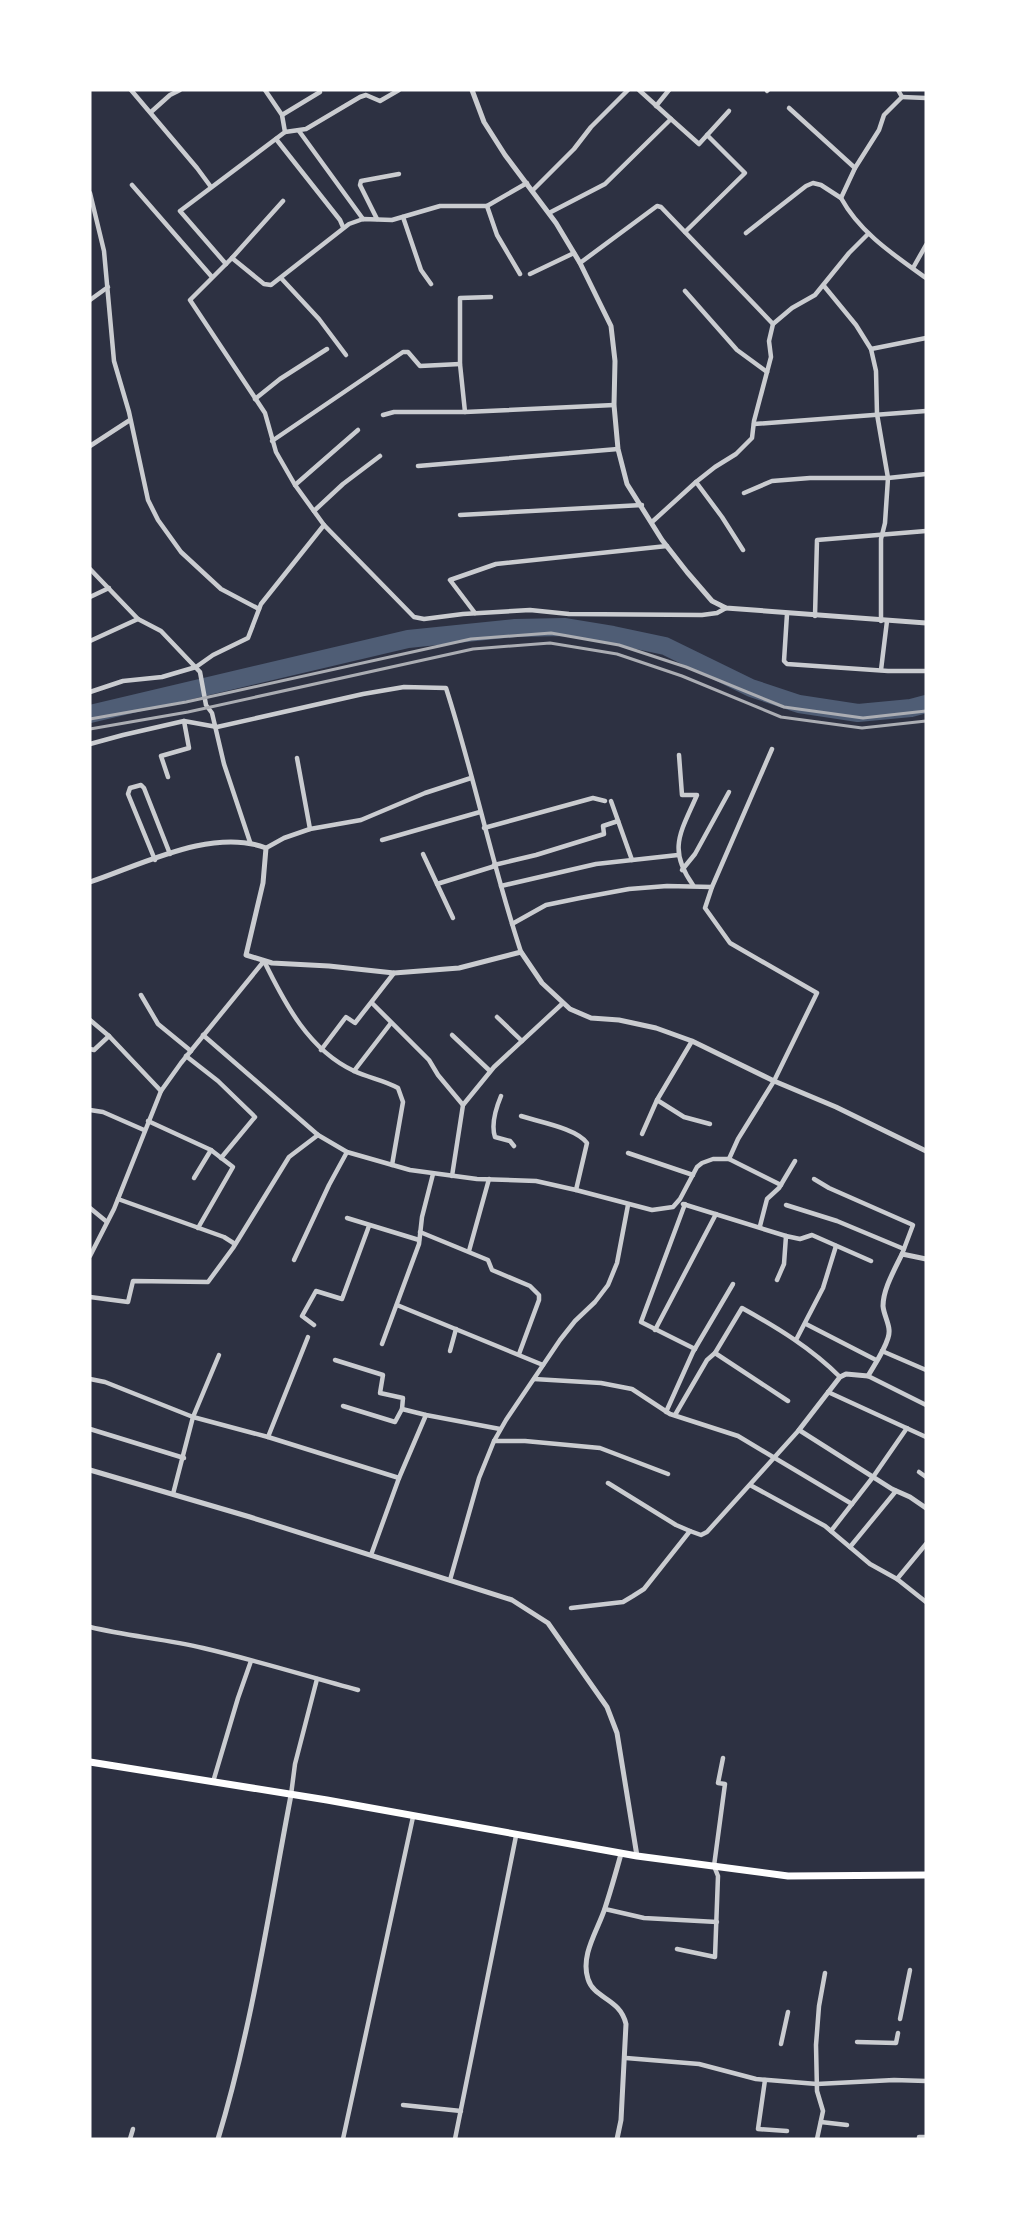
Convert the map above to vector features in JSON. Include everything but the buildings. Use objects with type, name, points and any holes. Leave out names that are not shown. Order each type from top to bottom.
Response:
[{"type":"main road","points":[[90,1762],[621,1854],[788,1876],[926,1875]]},
{"type":"street","points":[[131,90],[211,187]]},
{"type":"street","points":[[151,112],[170,95],[180,90]]},
{"type":"street","points":[[264,90],[282,115],[285,132]]},
{"type":"street","points":[[282,115],[321,92],[319,90]]},
{"type":"street","points":[[225,264],[180,210],[285,132],[306,129],[360,97],[366,95],[380,101],[399,90]]},
{"type":"street","points":[[472,90],[484,123],[549,213],[574,253],[611,326],[615,361],[614,405],[618,449],[627,484],[667,546],[712,601],[726,608],[926,623]]},
{"type":"street","points":[[533,189],[628,90]]},
{"type":"street","points":[[639,90],[699,144],[729,111]]},
{"type":"street","points":[[656,106],[669,90]]},
{"type":"street","points":[[898,90],[902,97]]},
{"type":"street","points":[[841,198],[855,168],[879,130],[884,115],[902,97],[926,98]]},
{"type":"street","points":[[789,108],[855,168]]},
{"type":"street","points":[[549,213],[605,184],[671,119]]},
{"type":"street","points":[[299,131],[363,219]]},
{"type":"street","points":[[686,232],[745,172],[707,135]]},
{"type":"street","points":[[276,139],[340,220],[343,227]]},
{"type":"street","points":[[377,219],[360,185],[361,181],[399,174]]},
{"type":"street","points":[[232,258],[264,284],[271,285],[343,227],[363,219],[392,220],[440,206],[487,206],[527,183]]},
{"type":"street","points":[[746,233],[813,183],[821,185],[841,198],[849,214],[868,234],[926,278]]},
{"type":"street","points":[[132,185],[212,277]]},
{"type":"street","points":[[90,193],[104,251],[114,361],[148,500],[181,552],[221,589],[260,607]]},
{"type":"street","points":[[283,201],[232,258],[190,300],[265,413],[272,441],[295,485],[324,525],[414,617],[424,619],[530,610],[578,614],[702,615],[717,614],[726,608]]},
{"type":"street","points":[[487,206],[497,235],[520,274]]},
{"type":"street","points":[[579,263],[657,206],[664,209],[773,324]]},
{"type":"street","points":[[403,217],[421,270],[431,284]]},
{"type":"street","points":[[652,522],[696,482],[736,454],[752,438],[771,357],[769,341],[773,324],[780,316],[815,295],[849,253],[868,234]]},
{"type":"street","points":[[913,268],[926,245]]},
{"type":"street","points":[[530,274],[574,253]]},
{"type":"street","points":[[281,278],[319,319],[346,355]]},
{"type":"street","points":[[824,286],[856,325],[871,349],[876,371],[877,414],[888,478],[885,524],[882,535],[884,621],[881,670]]},
{"type":"street","points":[[90,300],[108,287]]},
{"type":"street","points":[[686,291],[737,350],[767,372]]},
{"type":"street","points":[[465,412],[460,364],[460,298],[491,297]]},
{"type":"street","points":[[871,349],[926,338]]},
{"type":"street","points":[[255,399],[280,379],[327,349]]},
{"type":"street","points":[[272,441],[403,352],[408,352],[420,366],[460,364]]},
{"type":"street","points":[[383,415],[394,412],[465,412],[614,405]]},
{"type":"street","points":[[754,423],[926,411]]},
{"type":"street","points":[[90,446],[130,420]]},
{"type":"street","points":[[295,485],[358,430]]},
{"type":"street","points":[[418,466],[618,449]]},
{"type":"street","points":[[314,511],[343,484],[380,456]]},
{"type":"street","points":[[744,493],[772,481],[888,478],[926,474]]},
{"type":"street","points":[[696,482],[743,550]]},
{"type":"street","points":[[460,515],[642,505]]},
{"type":"street","points":[[90,692],[123,681],[162,677],[196,667],[248,638],[260,607],[324,525]]},
{"type":"street","points":[[815,616],[817,540],[926,531]]},
{"type":"street","points":[[475,613],[450,580],[496,564],[667,546]]},
{"type":"street","points":[[90,569],[138,619],[161,631],[200,672],[206,705],[217,727],[224,764],[250,842]]},
{"type":"street","points":[[90,597],[109,588]]},
{"type":"street","points":[[787,614],[784,661],[787,664],[881,670],[926,670]]},
{"type":"street","points":[[90,640],[138,619]]},
{"type":"street","points":[[90,744],[184,722],[217,727],[404,687],[446,688],[521,952],[542,983],[570,1009],[591,1017],[656,1028],[692,1041],[926,1151]]},
{"type":"street","points":[[168,777],[160,756],[189,748],[184,722]]},
{"type":"street","points":[[729,1159],[738,1139],[774,1081],[818,993],[730,943],[705,908],[772,748]]},
{"type":"street","points":[[679,755],[682,795],[697,795],[680,835],[678,855],[682,870],[693,885]]},
{"type":"street","points":[[297,758],[310,829]]},
{"type":"street","points":[[90,882],[184,849],[228,841],[250,842],[266,848],[284,838],[310,829],[362,820],[426,793],[471,778]]},
{"type":"street","points":[[154,860],[128,794],[130,788],[141,785],[144,788],[170,854]]},
{"type":"street","points":[[682,870],[695,854],[729,792]]},
{"type":"street","points":[[484,828],[593,798],[608,801],[632,860]]},
{"type":"street","points":[[382,840],[480,812]]},
{"type":"street","points":[[437,884],[603,834],[603,826],[618,821]]},
{"type":"street","points":[[266,848],[263,883],[246,955],[264,961],[394,973],[459,968],[521,952]]},
{"type":"street","points":[[423,854],[453,918]]},
{"type":"street","points":[[501,886],[596,864],[678,855]]},
{"type":"street","points":[[512,924],[546,905],[628,889],[693,885],[712,887]]},
{"type":"street","points":[[90,1256],[118,1199],[161,1091],[186,1056],[264,961]]},
{"type":"street","points":[[264,961],[293,1016],[321,1050],[354,1071],[388,1082],[398,1088],[403,1102],[392,1165]]},
{"type":"street","points":[[321,1050],[346,1017],[355,1023],[394,973]]},
{"type":"street","points":[[141,995],[158,1024],[191,1051]]},
{"type":"street","points":[[372,1003],[429,1060],[438,1075],[463,1105]]},
{"type":"street","points":[[452,1176],[463,1105],[490,1071],[563,1003]]},
{"type":"street","points":[[497,1017],[522,1041]]},
{"type":"street","points":[[90,1020],[109,1036],[161,1091]]},
{"type":"street","points":[[354,1071],[392,1023]]},
{"type":"street","points":[[203,1035],[318,1135],[347,1152],[392,1165],[434,1174],[536,1181],[652,1210],[673,1207],[702,1162],[707,1160],[729,1159],[781,1185]]},
{"type":"street","points":[[452,1035],[490,1071]]},
{"type":"street","points":[[90,1049],[94,1050],[109,1036]]},
{"type":"street","points":[[642,1134],[657,1100],[692,1041]]},
{"type":"street","points":[[186,1056],[218,1081],[255,1117],[221,1158]]},
{"type":"street","points":[[501,1096],[493,1131],[495,1137],[510,1141],[514,1146]]},
{"type":"street","points":[[657,1100],[684,1117],[710,1124]]},
{"type":"street","points":[[90,1110],[103,1112],[144,1130]]},
{"type":"street","points":[[521,1116],[583,1138],[587,1143],[576,1190]]},
{"type":"street","points":[[148,1121],[211,1150],[233,1167],[198,1228]]},
{"type":"street","points":[[90,1297],[128,1302],[133,1281],[208,1281],[235,1244],[289,1157],[318,1135]]},
{"type":"street","points":[[194,1178],[211,1150]]},
{"type":"street","points":[[294,1260],[328,1185],[347,1152]]},
{"type":"street","points":[[628,1153],[693,1175]]},
{"type":"street","points":[[760,1226],[767,1199],[781,1185],[795,1161]]},
{"type":"street","points":[[382,1344],[419,1240],[434,1174]]},
{"type":"street","points":[[470,1251],[489,1179]]},
{"type":"street","points":[[814,1179],[829,1188],[913,1225],[884,1294],[884,1317],[889,1328],[888,1337],[868,1376]]},
{"type":"street","points":[[118,1199],[224,1237],[235,1244]]},
{"type":"street","points":[[677,1202],[760,1226],[786,1236],[800,1239],[812,1235],[871,1261]]},
{"type":"street","points":[[685,1204],[641,1322],[695,1349]]},
{"type":"street","points":[[450,1580],[479,1478],[494,1441],[543,1365],[575,1321],[596,1302],[608,1285],[617,1263],[628,1205]]},
{"type":"street","points":[[786,1205],[837,1221],[926,1259]]},
{"type":"street","points":[[90,1208],[107,1222]]},
{"type":"street","points":[[655,1330],[716,1214]]},
{"type":"street","points":[[347,1218],[419,1240]]},
{"type":"street","points":[[314,1325],[302,1316],[311,1299],[316,1291],[342,1299],[369,1226]]},
{"type":"street","points":[[420,1232],[488,1260],[492,1269],[530,1286],[539,1295],[519,1354]]},
{"type":"street","points":[[777,1280],[784,1264],[786,1236]]},
{"type":"street","points":[[796,1340],[823,1288],[836,1246]]},
{"type":"street","points":[[666,1412],[695,1349],[733,1284]]},
{"type":"street","points":[[397,1305],[543,1365]]},
{"type":"street","points":[[675,1415],[707,1360],[715,1353],[742,1308],[796,1340],[840,1377]]},
{"type":"street","points":[[806,1324],[876,1360]]},
{"type":"street","points":[[450,1351],[456,1329]]},
{"type":"street","points":[[268,1437],[308,1337]]},
{"type":"street","points":[[881,1351],[926,1370]]},
{"type":"street","points":[[715,1353],[788,1401]]},
{"type":"street","points":[[173,1494],[193,1417],[219,1355]]},
{"type":"street","points":[[335,1360],[383,1375],[380,1393],[403,1398],[402,1409],[394,1422],[343,1406]]},
{"type":"street","points":[[608,1483],[676,1525],[700,1535],[707,1532],[800,1430],[840,1377],[846,1374],[868,1376],[926,1405]]},
{"type":"street","points":[[90,1378],[193,1417],[268,1437],[399,1478]]},
{"type":"street","points":[[534,1379],[601,1383],[632,1389],[666,1412],[738,1436],[852,1504]]},
{"type":"street","points":[[828,1392],[926,1437]]},
{"type":"street","points":[[402,1409],[500,1429]]},
{"type":"street","points":[[371,1555],[399,1478],[426,1415]]},
{"type":"street","points":[[831,1531],[873,1477],[906,1428]]},
{"type":"street","points":[[90,1429],[184,1458]]},
{"type":"street","points":[[800,1430],[926,1508]]},
{"type":"street","points":[[494,1441],[525,1441],[600,1448],[668,1474]]},
{"type":"street","points":[[90,1470],[512,1600],[548,1623],[607,1707],[617,1733],[637,1856]]},
{"type":"street","points":[[919,1472],[926,1477]]},
{"type":"street","points":[[750,1485],[831,1531],[870,1564],[897,1579],[926,1602]]},
{"type":"street","points":[[850,1547],[896,1491]]},
{"type":"street","points":[[571,1608],[623,1602],[644,1589],[690,1531]]},
{"type":"street","points":[[897,1579],[926,1544]]},
{"type":"street","points":[[90,1626],[121,1634],[155,1637],[358,1690]]},
{"type":"street","points":[[213,1782],[237,1698],[251,1661]]},
{"type":"street","points":[[218,2139],[242,2044],[260,1958],[295,1764],[317,1679]]},
{"type":"street","points":[[677,1949],[715,1957],[718,1876],[714,1866],[725,1784],[718,1784],[723,1758]]},
{"type":"street","points":[[342,2139],[413,1817]]},
{"type":"street","points":[[455,2139],[516,1836]]},
{"type":"street","points":[[617,2139],[621,2120],[626,2058],[626,2024],[624,2013],[599,1993],[588,1980],[587,1965],[589,1947],[605,1909],[621,1854]]},
{"type":"street","points":[[605,1909],[644,1918],[717,1922]]},
{"type":"street","points":[[900,2019],[910,1970]]},
{"type":"street","points":[[817,2139],[823,2111],[817,2084],[816,2045],[819,2006],[825,1973]]},
{"type":"street","points":[[781,2044],[788,2012]]},
{"type":"street","points":[[857,2042],[896,2043],[898,2033]]},
{"type":"street","points":[[626,2058],[699,2064],[735,2075],[817,2084],[894,2080],[926,2081]]},
{"type":"street","points":[[765,2080],[758,2128],[787,2131]]},
{"type":"street","points":[[404,2105],[461,2111]]},
{"type":"street","points":[[821,2122],[847,2125]]},
{"type":"street","points":[[130,2139],[133,2129]]},
{"type":"street","points":[[919,2139],[919,2137],[926,2137]]},
{"type":"waterway","points":[[90,714],[408,639],[515,628],[564,627],[665,646],[751,688],[799,704],[858,713],[911,708],[926,704]]},
{"type":"railway","points":[[90,719],[186,702],[471,639],[551,633],[619,645],[686,667],[784,707],[863,718],[926,711]]},
{"type":"railway","points":[[90,729],[188,712],[473,649],[550,643],[617,654],[682,676],[781,717],[862,728],[926,721]]}]
